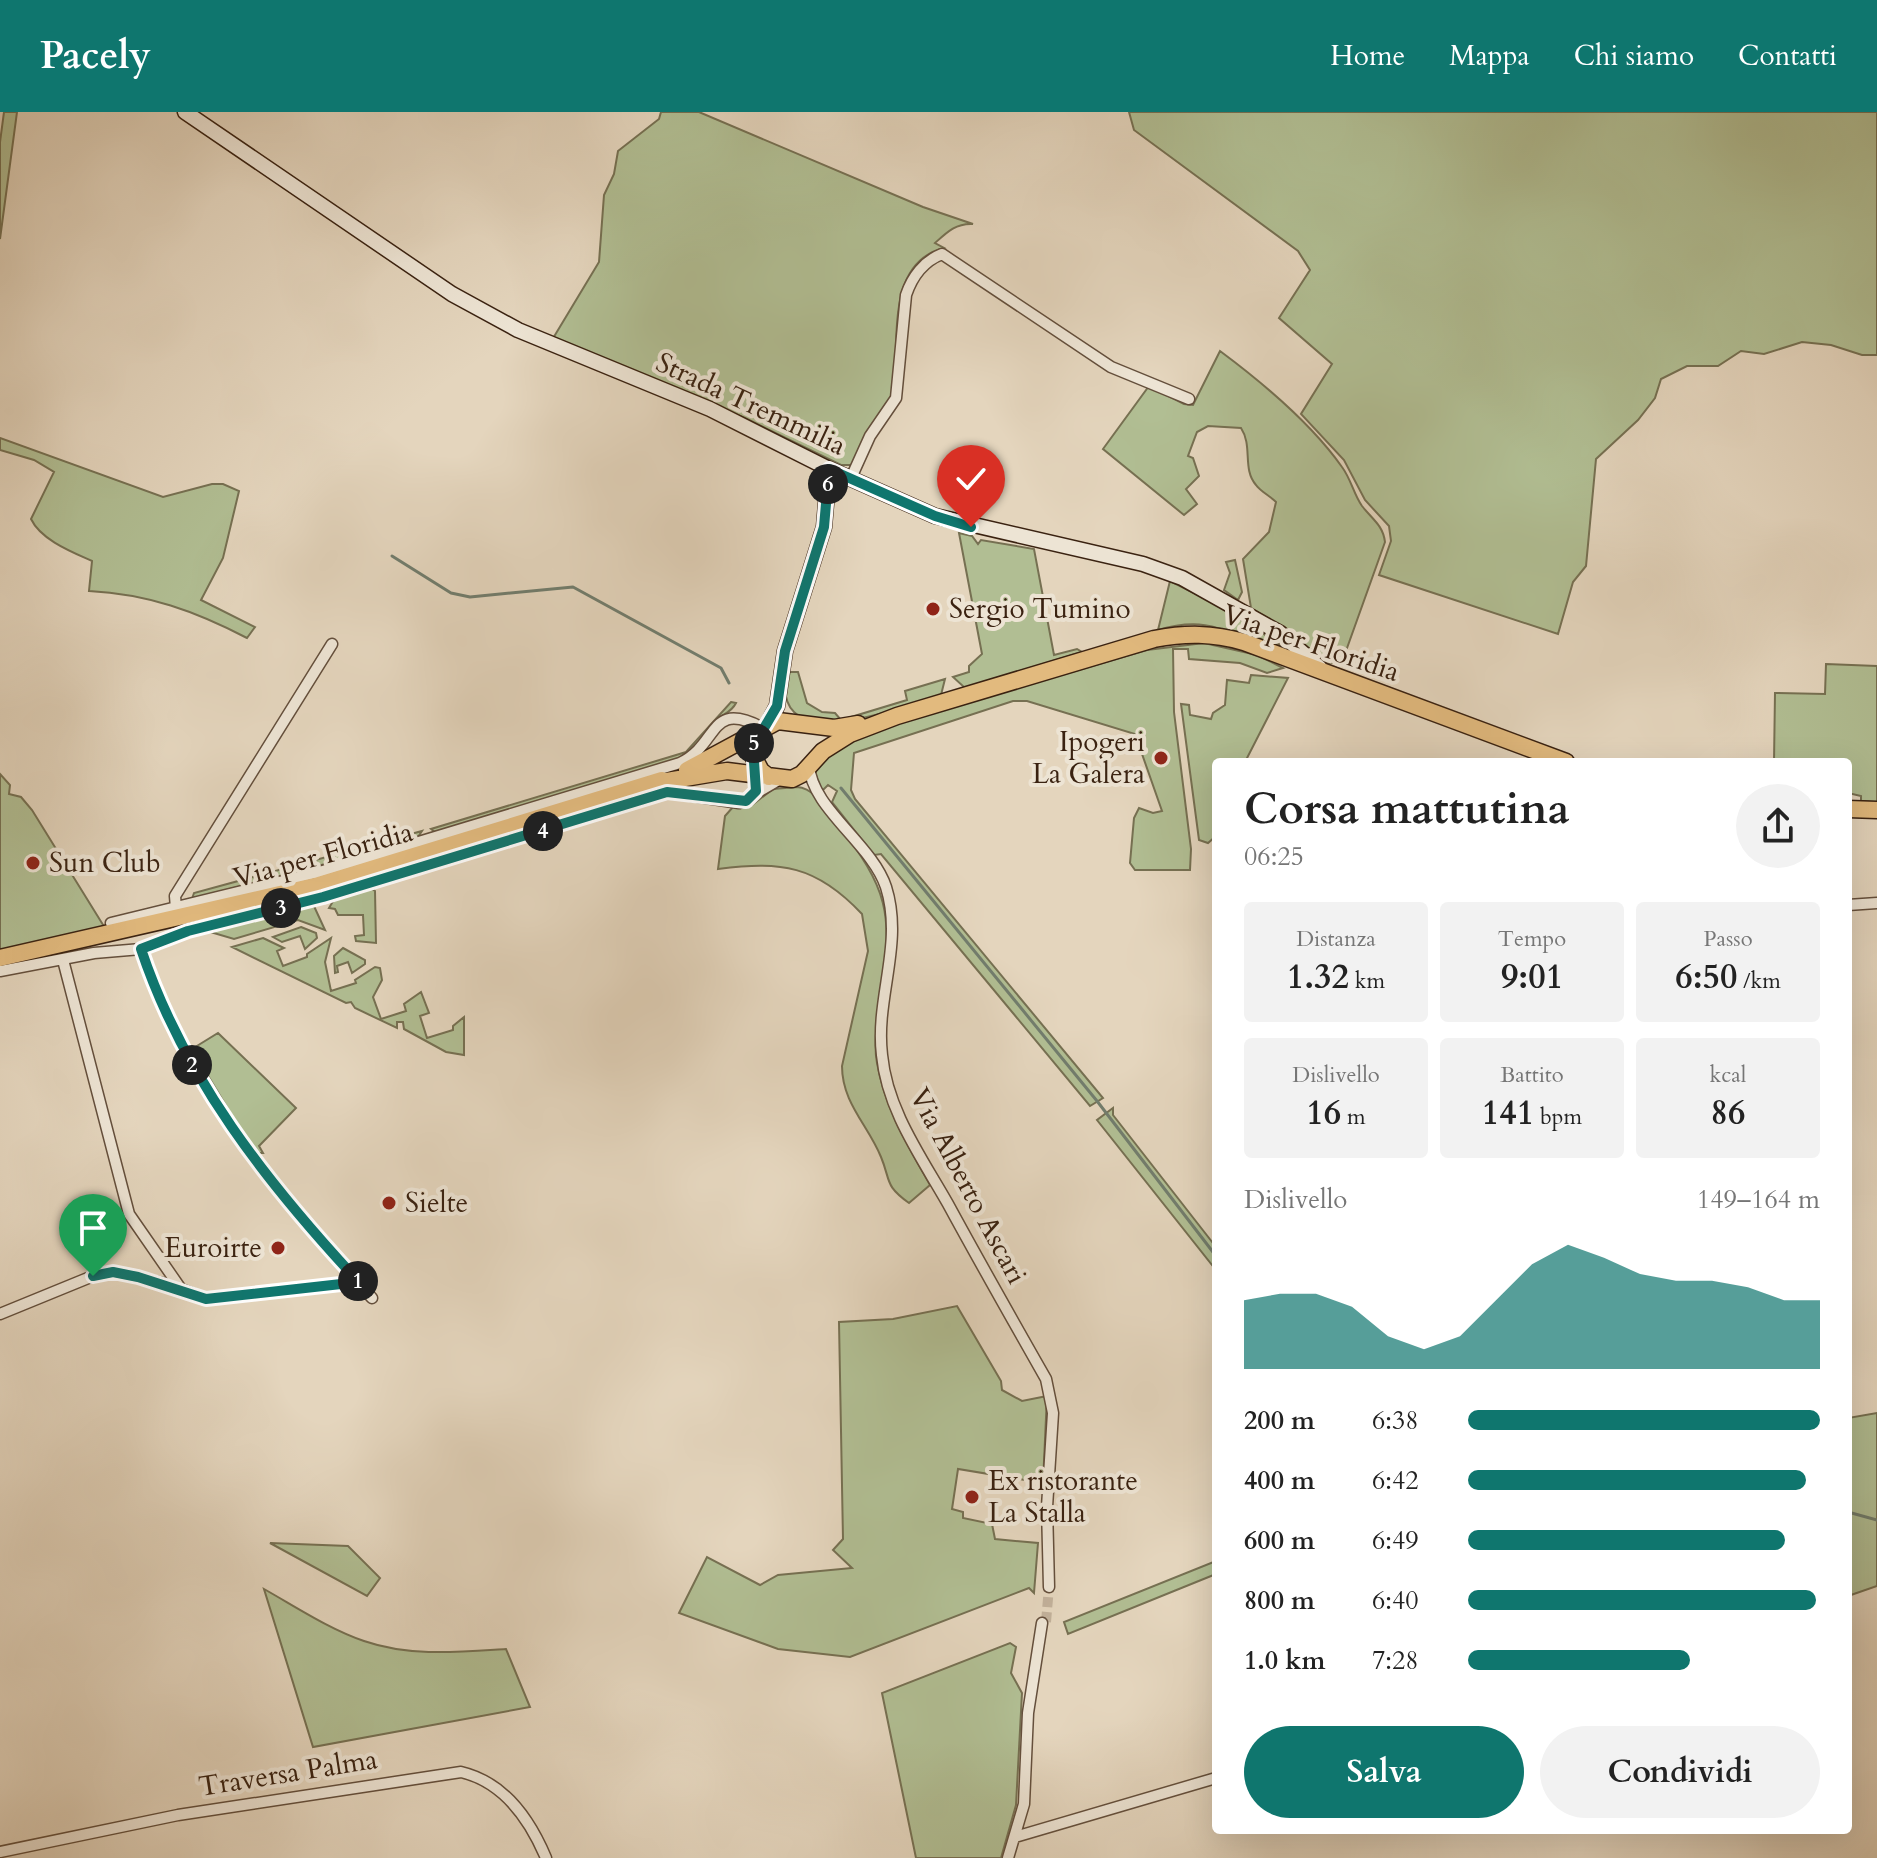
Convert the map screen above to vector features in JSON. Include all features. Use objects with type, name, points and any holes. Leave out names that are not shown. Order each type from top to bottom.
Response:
[{"type":"main road","name":"Strada Tremmilia","points":[[185,112],[452,294],[551,346],[710,409],[829,469],[935,516],[1143,564],[1182,578],[1280,633],[1325,673]]},
{"type":"main road","points":[[756,770],[753,747],[777,706],[785,651],[824,527],[829,469]]},
{"type":"main road","name":"Via per Floridia","points":[[897,716],[1154,639],[1187,633],[1229,638],[1555,758]]},
{"type":"main road","points":[[778,693],[794,723],[812,741],[810,764]]},
{"type":"main road","points":[[655,783],[717,756],[763,728],[794,723],[834,728],[897,716]]},
{"type":"main road","points":[[655,783],[717,771],[756,770],[782,780],[810,764],[850,734],[897,716]]},
{"type":"main road","name":"Via per Floridia","points":[[0,958],[319,885],[655,783]]},
{"type":"main road","points":[[1852,809],[1877,810]]},
{"type":"street","points":[[851,478],[870,436],[896,398],[906,295],[910,283],[925,264],[942,254],[1111,367],[1189,399]]},
{"type":"street","points":[[176,908],[175,896],[332,644]]},
{"type":"street","points":[[111,923],[420,843],[680,763],[694,756],[720,721],[727,717],[744,718],[763,728]]},
{"type":"street","points":[[0,971],[141,949],[188,931],[323,897],[667,792],[739,803],[782,780],[814,786],[810,764]]},
{"type":"street","points":[[754,797],[756,770]]},
{"type":"street","name":"Via Alberto Ascari","points":[[814,786],[881,875],[892,911],[894,941],[881,1042],[886,1080],[897,1113],[1046,1379],[1052,1399],[1046,1588]]},
{"type":"street","points":[[1852,905],[1877,903]]},
{"type":"street","points":[[141,949],[162,1011],[220,1111],[298,1217],[372,1298]]},
{"type":"street","points":[[63,960],[129,1214],[182,1289]]},
{"type":"street","points":[[0,1314],[93,1276],[113,1272],[182,1289],[206,1299],[359,1282]]},
{"type":"street","points":[[1012,1858],[1024,1804],[1031,1697],[1042,1664],[1044,1622]]},
{"type":"street","name":"Traversa Palma","points":[[0,1852],[178,1815],[461,1772],[494,1787],[516,1806],[534,1831],[546,1858]]},
{"type":"street","points":[[1015,1837],[1212,1779]]},
{"type":"green space","points":[[4,112],[17,112],[0,239],[0,142]]},
{"type":"green space","points":[[661,112],[699,112],[923,207],[973,224],[962,225],[948,232],[935,243],[944,248],[925,257],[912,270],[903,288],[899,308],[892,397],[876,429],[851,465],[841,465],[745,418],[552,340],[599,262],[604,195],[614,174],[618,151],[659,119]]},
{"type":"green space","points":[[1129,112],[1877,112],[1877,355],[1862,355],[1831,345],[1802,342],[1764,354],[1741,351],[1718,366],[1687,366],[1661,379],[1655,398],[1638,420],[1596,459],[1586,566],[1573,582],[1558,634],[1379,575],[1391,541],[1389,526],[1365,500],[1344,460],[1301,414],[1332,364],[1279,318],[1310,270],[1298,251],[1134,130]]},
{"type":"green space","points":[[1220,351],[1269,390],[1316,435],[1342,467],[1359,502],[1382,531],[1385,542],[1342,662],[1327,663],[1284,628],[1251,608],[1243,559],[1269,532],[1276,502],[1252,479],[1245,435],[1241,428],[1208,426],[1197,432],[1188,456],[1193,458],[1199,476],[1186,489],[1197,504],[1184,515],[1103,449],[1149,386],[1184,404],[1193,405]]},
{"type":"green space","points":[[0,438],[163,497],[212,484],[223,484],[239,491],[223,558],[201,600],[255,627],[247,638],[209,620],[151,600],[89,591],[92,561],[49,539],[31,519],[54,472],[34,460],[0,450]]},
{"type":"green space","points":[[959,533],[972,536],[978,544],[981,540],[1034,549],[1054,655],[1077,649],[1082,652],[965,688],[953,677],[969,672],[969,666],[982,654]]},
{"type":"green space","points":[[1235,560],[1242,592],[1238,600],[1224,590],[1230,573],[1226,562]]},
{"type":"green space","points":[[1170,581],[1228,610],[1286,649],[1211,626],[1179,625],[1158,630]]},
{"type":"green space","points":[[1204,643],[1257,655],[1283,668],[1267,673],[1240,663],[1189,659],[1188,649],[1173,649],[1174,712],[1191,849],[1190,870],[1135,870],[1130,863],[1134,818],[1139,808],[1153,813],[1162,811],[1135,734],[1027,701],[1013,701],[854,753],[851,790],[855,799],[1103,1098],[1090,1106],[881,854],[874,855],[832,802],[837,791],[828,785],[822,791],[815,773],[823,756],[853,736],[1147,650]]},
{"type":"green space","points":[[1826,664],[1877,666],[1877,802],[1861,801],[1861,796],[1852,794],[1852,758],[1774,758],[1775,693],[1825,694]]},
{"type":"green space","points":[[787,672],[798,672],[807,703],[822,712],[835,713],[841,720],[907,700],[905,691],[945,679],[941,695],[870,716],[842,721],[817,722],[797,715],[787,699]]},
{"type":"green space","points":[[1251,675],[1288,678],[1247,758],[1212,758],[1212,840],[1208,843],[1199,840],[1181,704],[1189,705],[1190,715],[1211,719],[1213,713],[1225,705],[1227,680],[1249,683]]},
{"type":"green space","points":[[731,702],[736,703],[732,709],[716,720],[693,749],[679,759],[436,833],[431,829],[686,752]]},
{"type":"green space","name":"Sun Club","points":[[0,774],[10,785],[9,794],[21,797],[32,810],[105,928],[0,950]]},
{"type":"green space","points":[[797,787],[815,795],[824,805],[867,866],[883,903],[886,943],[876,1030],[877,1063],[891,1111],[930,1185],[909,1203],[889,1182],[876,1145],[851,1103],[843,1079],[842,1066],[868,951],[862,914],[829,885],[796,870],[761,866],[718,869],[725,816],[733,807],[752,805],[773,789]]},
{"type":"green space","points":[[422,831],[416,840],[192,899],[194,893]]},
{"type":"green space","points":[[370,888],[375,891],[376,943],[356,941],[355,936],[364,935],[363,915],[338,915],[335,909],[329,908],[335,898]]},
{"type":"green space","points":[[313,904],[325,930],[298,920],[234,939],[207,931]]},
{"type":"green space","points":[[301,927],[316,933],[317,938],[305,949],[300,936],[282,942],[273,937]]},
{"type":"green space","points":[[263,938],[284,948],[277,951],[283,966],[307,957],[331,938],[325,962],[331,991],[356,983],[355,980],[375,967],[380,968],[382,980],[373,997],[381,1019],[406,1011],[404,1004],[421,992],[429,1013],[420,1016],[427,1038],[453,1030],[453,1026],[464,1017],[464,1055],[446,1052],[404,1029],[403,1022],[397,1022],[397,1028],[355,1008],[351,1002],[346,1003],[232,947]]},
{"type":"green space","points":[[343,948],[365,960],[365,964],[352,973],[348,962],[337,966],[338,972],[335,973],[334,956]]},
{"type":"green space","points":[[218,1033],[296,1108],[259,1146],[263,1153],[257,1153],[246,1139],[192,1049]]},
{"type":"green space","points":[[1113,1108],[1113,1115],[1212,1242],[1212,1265],[1097,1120]]},
{"type":"green space","points":[[957,1306],[1001,1381],[1002,1390],[1022,1401],[1047,1396],[1043,1483],[958,1469],[952,1509],[963,1512],[963,1518],[992,1524],[995,1539],[1038,1543],[1034,1593],[1029,1588],[850,1657],[778,1649],[679,1613],[707,1557],[760,1585],[778,1575],[852,1568],[833,1550],[843,1539],[839,1322],[893,1319]]},
{"type":"green space","points":[[1877,1413],[1877,1586],[1852,1595],[1852,1417]]},
{"type":"green space","points":[[270,1543],[348,1546],[380,1578],[367,1596]]},
{"type":"green space","points":[[1212,1563],[1212,1576],[1068,1634],[1064,1622]]},
{"type":"green space","points":[[264,1589],[338,1630],[381,1646],[435,1652],[506,1649],[530,1707],[313,1747]]},
{"type":"green space","points":[[1010,1643],[1016,1647],[1011,1673],[1022,1693],[1016,1805],[1001,1858],[916,1858],[882,1693]]},
{"type":"waterway","points":[[392,556],[451,593],[470,597],[573,587],[721,668],[729,683]]},
{"type":"waterway","points":[[841,788],[1097,1101],[1212,1251]]},
{"type":"waterway","points":[[1852,1513],[1877,1520]]},
{"type":"tunnel","points":[[1046,1622],[1049,1587]]},
{"type":"place","name":"Sergio Tumino","points":[[933,609]]},
{"type":"place","name":"Ipogeri La Galera","points":[[1161,758]]},
{"type":"place","name":"Sun Club","points":[[33,863]]},
{"type":"place","name":"Sielte","points":[[389,1203]]},
{"type":"place","name":"Euroirte","points":[[278,1248]]},
{"type":"place","name":"Ex ristorante La Stalla","points":[[972,1497]]},
{"type":"route","points":[[93,1276],[113,1272],[138,1277],[171,1285],[206,1299],[359,1282],[298,1217],[256,1165],[220,1111],[162,1011],[141,949],[188,931],[323,897],[667,792],[739,803],[754,797],[757,776],[753,747],[777,706],[785,651],[824,527],[829,469],[935,516],[971,527]]}]
